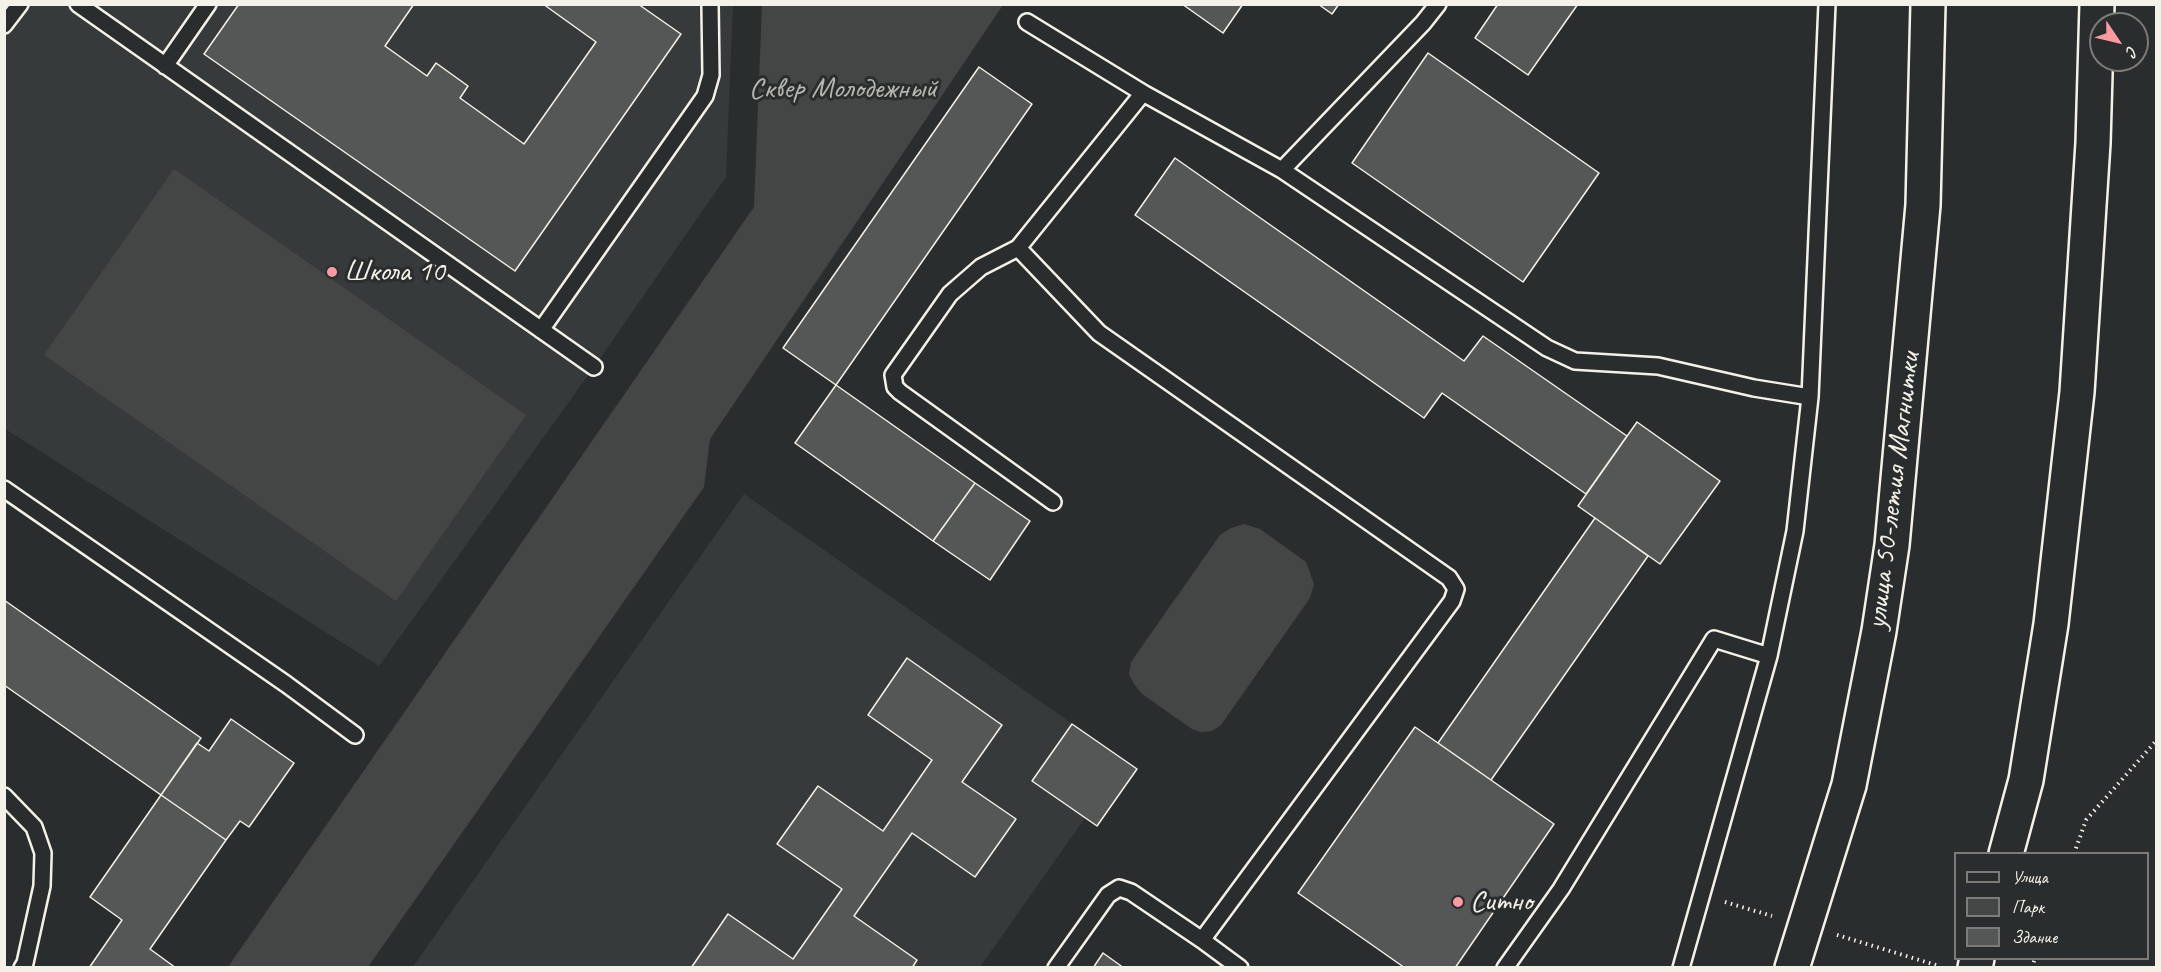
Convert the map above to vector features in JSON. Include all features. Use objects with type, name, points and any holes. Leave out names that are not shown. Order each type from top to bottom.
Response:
[{"type":"main road","name":"улица 50-летия Магнитки","points":[[1792,968],[1849,785],[1879,631],[1890,556],[1923,205],[1928,4]]},
{"type":"main road","points":[[2007,852],[2026,780],[2051,624],[2076,404],[2094,143],[2097,4]]},
{"type":"lane","points":[[4,25],[20,4]]},
{"type":"lane","points":[[78,4],[594,366]]},
{"type":"lane","points":[[165,66],[208,4]]},
{"type":"lane","points":[[541,330],[705,96],[711,75],[710,4]]},
{"type":"lane","points":[[1282,170],[1423,23],[1438,4]]},
{"type":"lane","points":[[1681,968],[1769,656],[1795,531],[1810,397],[1827,4]]},
{"type":"lane","points":[[1027,22],[1143,93],[1282,170],[1547,348],[1575,360],[1604,364],[1658,366],[1754,388],[1810,397]]},
{"type":"lane","points":[[1053,502],[900,392],[893,381],[896,369],[950,294],[981,267],[1018,248],[1143,93]]},
{"type":"lane","points":[[1018,248],[1099,333],[1449,578],[1456,589],[1452,601],[1202,940]]},
{"type":"lane","points":[[4,489],[286,684],[355,735]]},
{"type":"lane","points":[[1505,968],[1561,889],[1714,639],[1769,656]]},
{"type":"lane","points":[[4,796],[34,827],[43,853],[42,886],[22,968]]},
{"type":"lane","points":[[1056,968],[1108,895],[1119,888],[1131,891],[1240,968]]},
{"type":"path","points":[[2075,852],[2086,820],[2157,741]]},
{"type":"shaded area","name":"Школа 10","points":[[4,5],[733,5],[726,177],[594,367],[379,666],[5,429]]},
{"type":"shaded area","points":[[744,494],[1137,769],[1097,826],[1085,818],[980,967],[412,968]]},
{"type":"green space","name":"Сквер Молодежный","points":[[762,5],[1003,5],[710,439],[704,487],[368,967],[228,967],[754,207]]},
{"type":"green space","points":[[174,169],[526,415],[396,601],[44,355]]},
{"type":"green space","points":[[1244,524],[1260,529],[1306,562],[1314,584],[1310,598],[1221,725],[1212,731],[1201,732],[1192,729],[1142,694],[1129,674],[1131,662],[1220,535]]},
{"type":"building","name":"Школа 10","points":[[239,4],[414,4],[385,46],[427,76],[436,63],[468,86],[460,98],[524,144],[596,42],[543,4],[638,4],[681,34],[515,271],[204,54]]},
{"type":"building","points":[[1182,4],[1243,4],[1223,33]]},
{"type":"building","points":[[1318,4],[1339,4],[1332,14]]},
{"type":"building","points":[[1498,4],[1578,4],[1528,75],[1475,38]]},
{"type":"building","points":[[1428,53],[1599,173],[1523,282],[1352,163]]},
{"type":"building","points":[[979,67],[1032,104],[836,385],[783,348]]},
{"type":"building","points":[[1175,158],[1464,361],[1483,336],[1627,436],[1586,494],[1442,393],[1424,418],[1135,215]]},
{"type":"building","points":[[836,385],[975,483],[933,541],[795,443]]},
{"type":"building","points":[[1637,422],[1720,481],[1660,564],[1578,506]]},
{"type":"building","points":[[975,483],[1030,521],[990,580],[933,541]]},
{"type":"building","points":[[1595,518],[1648,556],[1491,780],[1438,743]]},
{"type":"building","points":[[4,600],[201,738],[161,795],[4,685]]},
{"type":"building","points":[[907,658],[1002,725],[962,782],[1016,819],[975,877],[912,833],[854,916],[917,960],[912,968],[691,968],[728,914],[793,959],[842,889],[777,844],[818,786],[883,831],[932,760],[868,715]]},
{"type":"building","points":[[231,719],[294,763],[249,827],[240,821],[226,840],[161,795],[197,743],[209,751]]},
{"type":"building","points":[[1072,724],[1137,769],[1097,826],[1032,781]]},
{"type":"building","points":[[1415,727],[1554,824],[1455,968],[1405,968],[1298,893]]},
{"type":"building","points":[[161,795],[226,840],[150,949],[176,968],[89,968],[122,920],[90,897]]},
{"type":"building","points":[[1103,953],[1124,968],[1093,968]]},
{"type":"place","name":"Школа 10","points":[[332,272]]},
{"type":"place","name":"Ситно","points":[[1458,902]]}]
